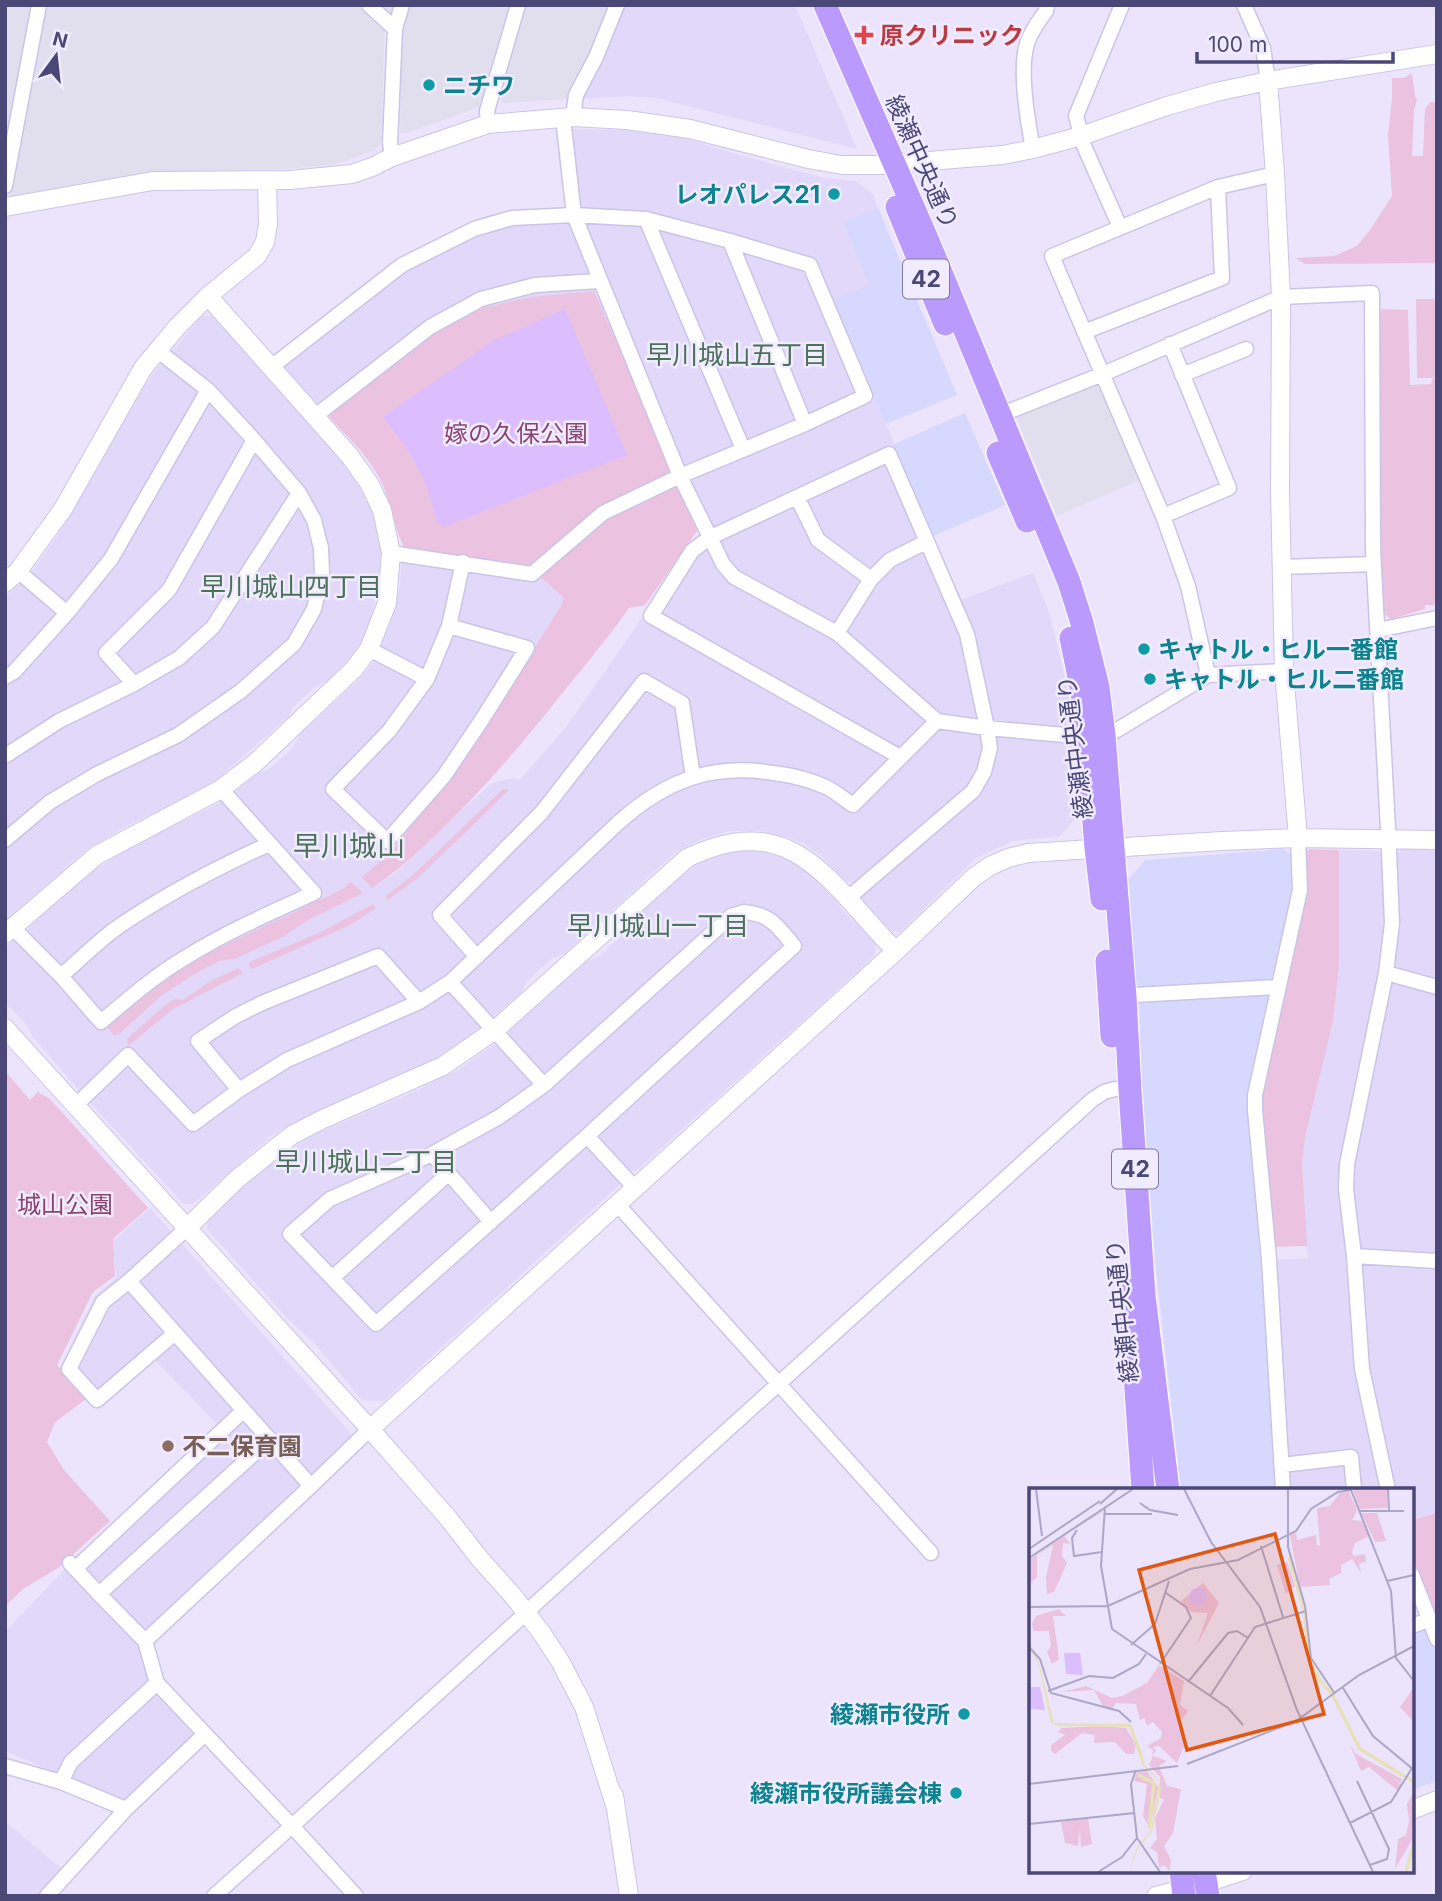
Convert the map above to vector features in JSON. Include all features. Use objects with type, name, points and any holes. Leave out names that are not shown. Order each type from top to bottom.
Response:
[{"type":"main road","name":"綾瀬中央通り","points":[[808,5],[887,164]]},
{"type":"main road","name":"綾瀬中央通り","points":[[825,5],[887,164],[987,400],[1069,582],[1098,687],[1096,736],[1104,848],[1125,997],[1144,1296],[1168,1488]]},
{"type":"main road","name":"綾瀬中央通り","points":[[1104,848],[1104,913],[1143,1488]]},
{"type":"street","points":[[5,186],[39,5]]},
{"type":"street","points":[[369,5],[394,29]]},
{"type":"street","points":[[392,157],[390,143],[394,29],[402,5]]},
{"type":"street","points":[[488,124],[487,111],[518,5]]},
{"type":"street","points":[[617,5],[568,118],[573,215],[680,476],[709,538],[723,564],[734,577],[837,633],[937,721],[987,728],[1096,736],[1117,730],[1208,675],[1284,671]]},
{"type":"street","points":[[1033,149],[1027,116],[1024,61],[1027,44],[1046,8],[1062,5]]},
{"type":"street","points":[[1119,227],[1081,136],[1076,116],[1122,5]]},
{"type":"street","points":[[1244,5],[1263,48],[1275,174],[1282,297],[1280,490],[1284,671],[1300,890],[1257,1080],[1255,1110],[1269,1259],[1283,1488]]},
{"type":"street","points":[[5,206],[153,181],[267,181],[352,174],[392,157],[488,124],[568,118],[627,120],[690,129],[842,165],[1003,155],[1081,136],[1216,92],[1437,54]]},
{"type":"street","points":[[1208,675],[1188,586],[1163,516],[1052,256],[1218,187],[1275,174]]},
{"type":"street","points":[[67,613],[12,577],[63,509],[119,406],[143,368],[177,327],[208,296],[257,257],[265,242],[268,224],[267,181]]},
{"type":"street","points":[[1086,336],[1222,278],[1218,187]]},
{"type":"street","points":[[270,368],[402,265],[474,229],[512,218],[573,215],[646,219],[810,265],[865,396],[680,476],[603,513],[532,574],[391,553]]},
{"type":"street","points":[[646,219],[743,449]]},
{"type":"street","points":[[730,241],[805,424]]},
{"type":"street","points":[[314,417],[430,327],[481,299],[535,285],[599,281]]},
{"type":"street","points":[[987,400],[1101,369],[1170,345],[1282,297],[1372,293],[1374,564],[1391,923],[1386,973],[1347,1164],[1346,1189],[1362,1369],[1388,1488]]},
{"type":"street","points":[[208,296],[349,456],[369,483],[382,510],[391,553],[387,603],[369,649],[354,669],[255,763],[221,789],[97,855],[9,931],[61,976],[101,1022],[144,986],[181,960],[228,932],[314,893],[221,789]]},
{"type":"street","points":[[1163,516],[1229,488],[1170,345]]},
{"type":"street","points":[[1182,375],[1246,349]]},
{"type":"street","points":[[5,840],[50,802],[97,774],[178,734],[241,691],[294,644],[314,609],[322,575],[321,548],[314,520],[299,493],[208,390],[157,351]]},
{"type":"street","points":[[5,677],[14,672],[67,613],[111,559],[208,390]]},
{"type":"street","points":[[134,684],[106,653],[169,590],[254,440]]},
{"type":"street","points":[[847,898],[973,790],[984,772],[990,748],[967,634],[889,454],[709,538],[692,551],[651,616],[900,757]]},
{"type":"street","points":[[5,756],[59,721],[134,684],[179,658],[213,627],[299,493]]},
{"type":"street","points":[[797,497],[818,540],[871,579]]},
{"type":"street","points":[[837,633],[871,579],[890,560],[926,542]]},
{"type":"street","points":[[449,626],[527,648],[444,776],[387,841],[333,789],[389,730],[427,679],[449,626],[463,562]]},
{"type":"street","points":[[1282,567],[1374,564]]},
{"type":"street","points":[[1378,630],[1437,618]]},
{"type":"street","points":[[369,649],[427,679]]},
{"type":"street","points":[[477,957],[440,915],[541,812],[645,681],[682,703],[693,777]]},
{"type":"street","points":[[75,1106],[128,1055],[193,1124],[239,1090],[288,1060],[419,1002],[450,982],[639,804],[659,792],[693,777],[723,770],[755,769],[791,776],[826,788],[853,805],[937,721]]},
{"type":"street","points":[[145,1641],[370,1429],[974,877],[990,866],[1028,853],[1104,848],[1298,838],[1437,840]]},
{"type":"street","points":[[175,1333],[97,1400],[69,1369],[103,1302],[187,1228],[237,1179],[292,1135],[443,1066],[495,1030],[687,858],[727,842],[762,841],[786,847],[820,869],[896,951]]},
{"type":"street","points":[[61,976],[116,928],[207,872],[269,844]]},
{"type":"street","points":[[744,912],[757,913],[770,919],[794,946],[376,1324],[290,1234],[330,1199],[432,1154],[499,1116],[544,1085],[731,916],[744,912]]},
{"type":"street","points":[[239,1090],[198,1041],[262,1003],[377,956],[419,1002]]},
{"type":"street","points":[[1386,973],[1437,987]]},
{"type":"street","points":[[450,982],[544,1085]]},
{"type":"street","points":[[1125,997],[1278,987]]},
{"type":"street","points":[[5,1028],[448,1518],[487,1554],[566,1653],[593,1702],[608,1751],[629,1896]]},
{"type":"street","points":[[214,1896],[1092,1100],[1115,1089]]},
{"type":"street","points":[[587,1136],[635,1188]]},
{"type":"street","points":[[432,1154],[491,1222]]},
{"type":"street","points":[[332,1278],[448,1174]]},
{"type":"street","points":[[617,1204],[931,1553]]},
{"type":"street","points":[[1354,1256],[1437,1261]]},
{"type":"street","points":[[129,1281],[312,1486]]},
{"type":"street","points":[[244,1410],[72,1566],[145,1641],[157,1682],[356,1896]]},
{"type":"street","points":[[99,1594],[270,1439]]},
{"type":"street","points":[[1282,1465],[1351,1457],[1354,1488]]},
{"type":"street","points":[[1414,1580],[1437,1639]]},
{"type":"street","points":[[1414,1625],[1428,1619]]},
{"type":"street","points":[[61,1782],[71,1762],[157,1682]]},
{"type":"street","points":[[47,1896],[126,1809],[205,1734]]},
{"type":"street","points":[[5,1766],[61,1782],[126,1809]]},
{"type":"street","points":[[1414,1809],[1437,1800]]},
{"type":"street","points":[[1157,1896],[1183,1885],[1206,1883],[1237,1873]]},
{"type":"shaded area","points":[[5,5],[32,5],[5,155]]},
{"type":"shaded area","points":[[44,5],[362,5],[385,26],[381,142],[376,150],[337,164],[285,169],[151,172],[19,197],[9,196]]},
{"type":"shaded area","points":[[379,5],[611,5],[591,55],[568,99],[503,103],[497,93],[485,90],[479,107],[407,133],[400,133],[402,23]]},
{"type":"shaded area","points":[[622,5],[795,5],[857,149],[656,98],[627,96],[581,99]]},
{"type":"shaded area","points":[[572,129],[623,130],[684,138],[824,178],[855,181],[873,194],[878,208],[843,222],[871,285],[833,301],[958,601],[1033,573],[1050,615],[1069,695],[1073,724],[1069,729],[1075,747],[1079,815],[1060,836],[1013,841],[976,858],[900,932],[891,931],[861,898],[861,893],[853,883],[847,882],[806,845],[761,831],[729,831],[698,841],[677,851],[565,953],[550,960],[527,981],[521,993],[495,1016],[488,1015],[480,1023],[480,1030],[455,1048],[421,1066],[309,1115],[272,1135],[193,1204],[184,1204],[90,1103],[5,1001],[5,948],[28,933],[28,928],[84,877],[128,848],[231,797],[293,748],[300,734],[359,680],[375,660],[392,620],[400,585],[401,564],[404,560],[535,581],[540,577],[564,598],[529,657],[431,802],[391,852],[363,876],[372,888],[394,874],[492,783],[514,778],[520,780],[567,726],[642,618],[651,623],[696,550],[706,546],[671,468],[316,402],[285,368],[286,362],[403,273],[431,255],[488,232],[531,223],[579,221]]},
{"type":"shaded area","points":[[878,208],[957,395],[886,424],[832,300],[870,285],[843,222]]},
{"type":"shaded area","points":[[202,316],[212,316],[340,458],[361,489],[373,513],[381,544],[380,581],[369,624],[357,650],[330,679],[315,687],[293,707],[289,716],[214,782],[192,796],[132,823],[86,850],[5,920],[5,598],[30,574],[58,535],[152,375]]},
{"type":"shaded area","points":[[1094,382],[1100,385],[1140,480],[1057,516],[1017,419],[1019,413]]},
{"type":"shaded area","points":[[965,413],[1005,505],[931,537],[894,444]]},
{"type":"shaded area","points":[[1402,848],[1437,850],[1437,1513],[1414,1519],[1414,1488],[1283,1488],[1272,1260],[1308,1258],[1303,1216],[1302,1165],[1305,1138],[1333,1021],[1339,967],[1339,850],[1377,851],[1383,855],[1396,856]]},
{"type":"shaded area","points":[[1283,849],[1291,854],[1293,875],[1288,910],[1262,1038],[1283,1488],[1181,1488],[1155,1260],[1141,1069],[1139,988],[1135,983],[1129,879],[1145,860]]},
{"type":"shaded area","points":[[736,851],[758,851],[799,865],[876,943],[875,955],[636,1171],[629,1171],[619,1185],[383,1401],[362,1400],[316,1345],[286,1317],[207,1229],[208,1221],[241,1187],[286,1151],[318,1133],[458,1070],[493,1045],[500,1045],[508,1037],[510,1030],[586,962],[600,956],[624,933],[631,920],[687,871],[715,856]]},
{"type":"shaded area","points":[[150,1208],[350,1432],[352,1438],[318,1474],[310,1473],[303,1481],[302,1489],[136,1640],[150,1677],[201,1728],[123,1801],[5,1751],[5,1632],[66,1568],[219,1426],[152,1357],[94,1405],[59,1370],[95,1296],[116,1278],[113,1241]]},
{"type":"shaded area","points":[[1428,1620],[1437,1639],[1437,1781],[1414,1789],[1414,1625]]},
{"type":"shaded area","points":[[7,1823],[63,1870],[39,1896],[5,1896]]},
{"type":"green space","points":[[1412,73],[1417,99],[1412,156],[1423,156],[1425,109],[1430,102],[1437,102],[1437,263],[1305,264],[1295,258],[1334,256],[1357,246],[1392,196],[1388,136],[1392,78],[1404,78]]},
{"type":"green space","name":"嫁の久保公園","points":[[594,291],[671,468],[669,475],[679,490],[697,531],[645,605],[629,608],[543,717],[488,781],[419,851],[372,888],[362,877],[391,852],[469,752],[564,598],[528,566],[404,547],[380,479],[364,455],[330,418],[329,412],[442,326],[472,310],[531,297]]},
{"type":"green space","points":[[1416,299],[1437,299],[1437,605],[1425,605],[1425,609],[1391,619],[1383,613],[1378,396],[1379,309],[1408,310],[1410,385],[1431,384],[1433,378],[1417,378]]},
{"type":"green space","points":[[503,789],[509,790],[419,877],[386,901],[387,895],[413,875]]},
{"type":"green space","points":[[1310,849],[1339,850],[1339,967],[1333,1021],[1305,1138],[1302,1165],[1307,1246],[1270,1247],[1260,1110],[1302,854]]},
{"type":"green space","points":[[351,882],[363,893],[308,920],[283,937],[234,959],[219,961],[196,973],[161,996],[120,1033],[114,1036],[107,1026],[164,980],[202,956],[343,889]]},
{"type":"green space","points":[[373,904],[376,908],[350,925],[252,969],[249,965],[250,962],[323,931]]},
{"type":"green space","points":[[238,968],[243,973],[173,1009],[128,1046],[127,1039],[164,1006],[174,999],[183,1000],[209,982]]},
{"type":"green space","name":"城山公園","points":[[5,1071],[30,1100],[38,1092],[50,1099],[148,1208],[113,1239],[115,1276],[93,1292],[57,1365],[86,1399],[55,1422],[47,1442],[64,1470],[110,1521],[58,1568],[23,1589],[5,1606]]},
{"type":"green space","points":[[1437,1513],[1437,1624],[1414,1561],[1414,1519]]},
{"type":"sand","points":[[565,309],[627,455],[444,527],[437,522],[426,484],[406,447],[383,417],[494,340]]},
{"type":"place","name":"原クリニック","points":[[864,35]]},
{"type":"place","name":"ニチワ","points":[[429,85]]},
{"type":"place","name":"レオパレス21","points":[[834,194]]},
{"type":"place","name":"キャトル・ヒル一番館","points":[[1144,649]]},
{"type":"place","name":"キャトル・ヒル二番館","points":[[1150,679]]},
{"type":"place","name":"不二保育園","points":[[168,1446]]},
{"type":"place","name":"綾瀬市役所","points":[[964,1714]]},
{"type":"place","name":"綾瀬市役所議会棟","points":[[956,1793]]},
{"type":"district","name":"早川城山五丁目","points":[[737,354]]},
{"type":"district","name":"早川城山四丁目","points":[[291,586]]},
{"type":"district","name":"早川城山","points":[[349,846]]},
{"type":"district","name":"早川城山一丁目","points":[[658,925]]},
{"type":"district","name":"早川城山二丁目","points":[[366,1161]]}]
